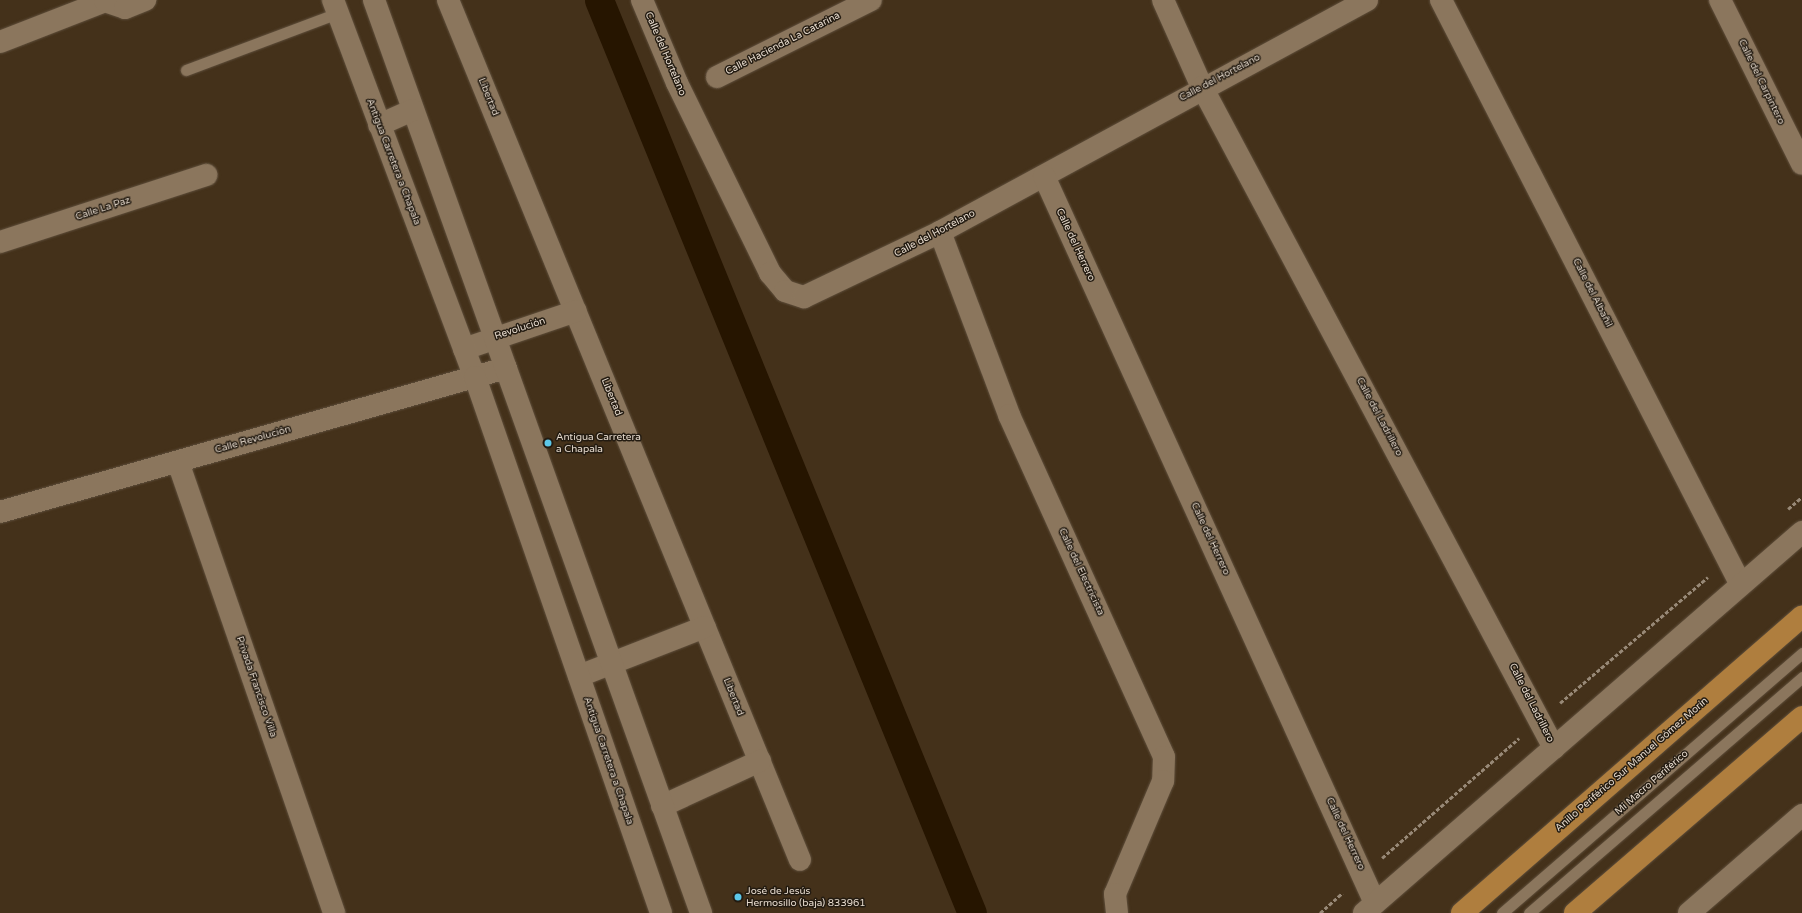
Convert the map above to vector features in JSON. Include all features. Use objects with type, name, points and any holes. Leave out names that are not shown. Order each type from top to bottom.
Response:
[{"type":"highway","name":"Anillo Periférico Sur Manuel Gómez Morín","points":[[1462,913],[1802,616]]},
{"type":"highway","points":[[1575,913],[1802,717]]},
{"type":"street","points":[[0,42],[105,0],[125,8],[145,0]]},
{"type":"street","points":[[374,0],[701,913]]},
{"type":"street","name":"Libertad","points":[[448,0],[800,860]]},
{"type":"street","name":"Calle del Hortelano","points":[[642,0],[677,83],[770,272],[786,291],[804,297],[825,290],[940,232],[1044,176],[1202,87],[1367,0]]},
{"type":"street","name":"Calle Hacienda La Catarina","points":[[717,77],[870,0]]},
{"type":"street","name":"Calle del Ladrillero","points":[[1163,0],[1202,87],[1554,748]]},
{"type":"street","name":"Calle del Albañil","points":[[1441,0],[1741,585]]},
{"type":"street","name":"Calle del Carpintero","points":[[1720,0],[1802,164]]},
{"type":"street","name":"Antigua Carretera a Chapala","points":[[335,7],[475,377],[661,913]]},
{"type":"street","points":[[379,125],[413,110]]},
{"type":"street","name":"Calle La Paz","points":[[0,242],[206,175]]},
{"type":"street","name":"Calle del Herrero","points":[[1044,176],[1369,908]]},
{"type":"street","name":"Calle del Electricista","points":[[940,232],[1009,415],[1164,757],[1163,781],[1115,894],[1117,913]]},
{"type":"street","name":"Revolución","points":[[464,349],[495,337],[576,311]]},
{"type":"street","name":"Calle Revolución","points":[[0,512],[506,368]]},
{"type":"street","name":"Privada Francisco Villa","points":[[178,462],[334,913]]},
{"type":"street","points":[[1369,908],[1802,532]]},
{"type":"street","points":[[579,676],[705,627]]},
{"type":"street","points":[[662,806],[760,762]]},
{"type":"street","points":[[1689,913],[1802,816]]},
{"type":"lane","points":[[186,70],[335,7]]},
{"type":"lane","name":"Mi Macro Periférico","points":[[1502,913],[1802,653]]},
{"type":"lane","name":"Mi Macro Periférico","points":[[1529,913],[1802,677]]},
{"type":"waterway","points":[[599,0],[972,913]]},
{"type":"place","name":"Antigua Carretera a Chapala","points":[[548,443]]},
{"type":"place","name":"José de Jesús Hermosillo (baja) 833961","points":[[738,897]]}]
